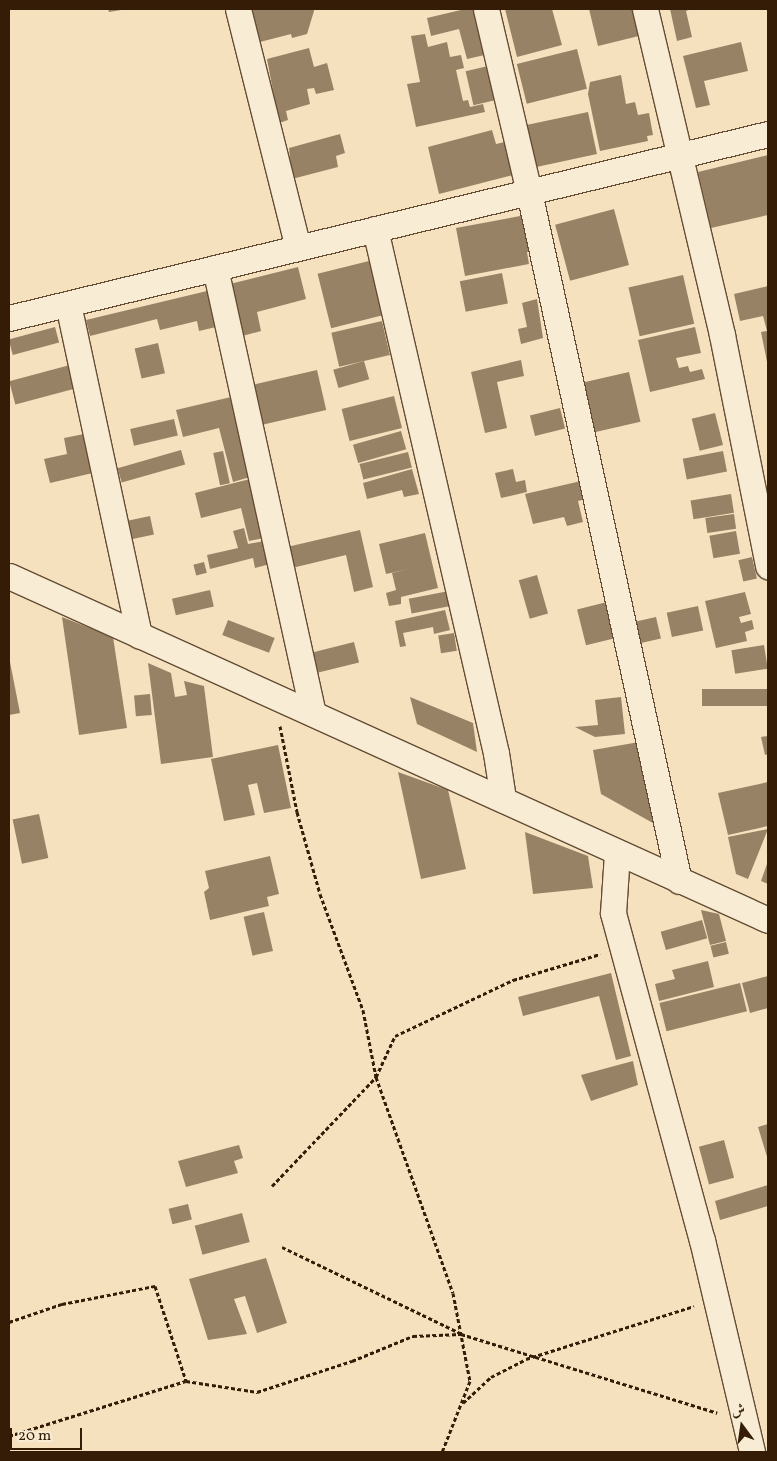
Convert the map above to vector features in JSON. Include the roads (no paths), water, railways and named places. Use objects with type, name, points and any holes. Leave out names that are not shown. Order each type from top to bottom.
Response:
[{"type":"street","points":[[238,9],[298,248]]},
{"type":"street","points":[[486,9],[529,192],[679,881]]},
{"type":"street","points":[[646,9],[722,335],[768,566]]},
{"type":"street","points":[[9,318],[768,134]]},
{"type":"street","points":[[375,229],[496,753],[502,799]]},
{"type":"street","points":[[215,268],[312,713]]},
{"type":"street","points":[[68,304],[139,635]]},
{"type":"street","points":[[9,576],[768,920]]},
{"type":"street","points":[[617,853],[613,913],[716,1299],[752,1452]]}]
